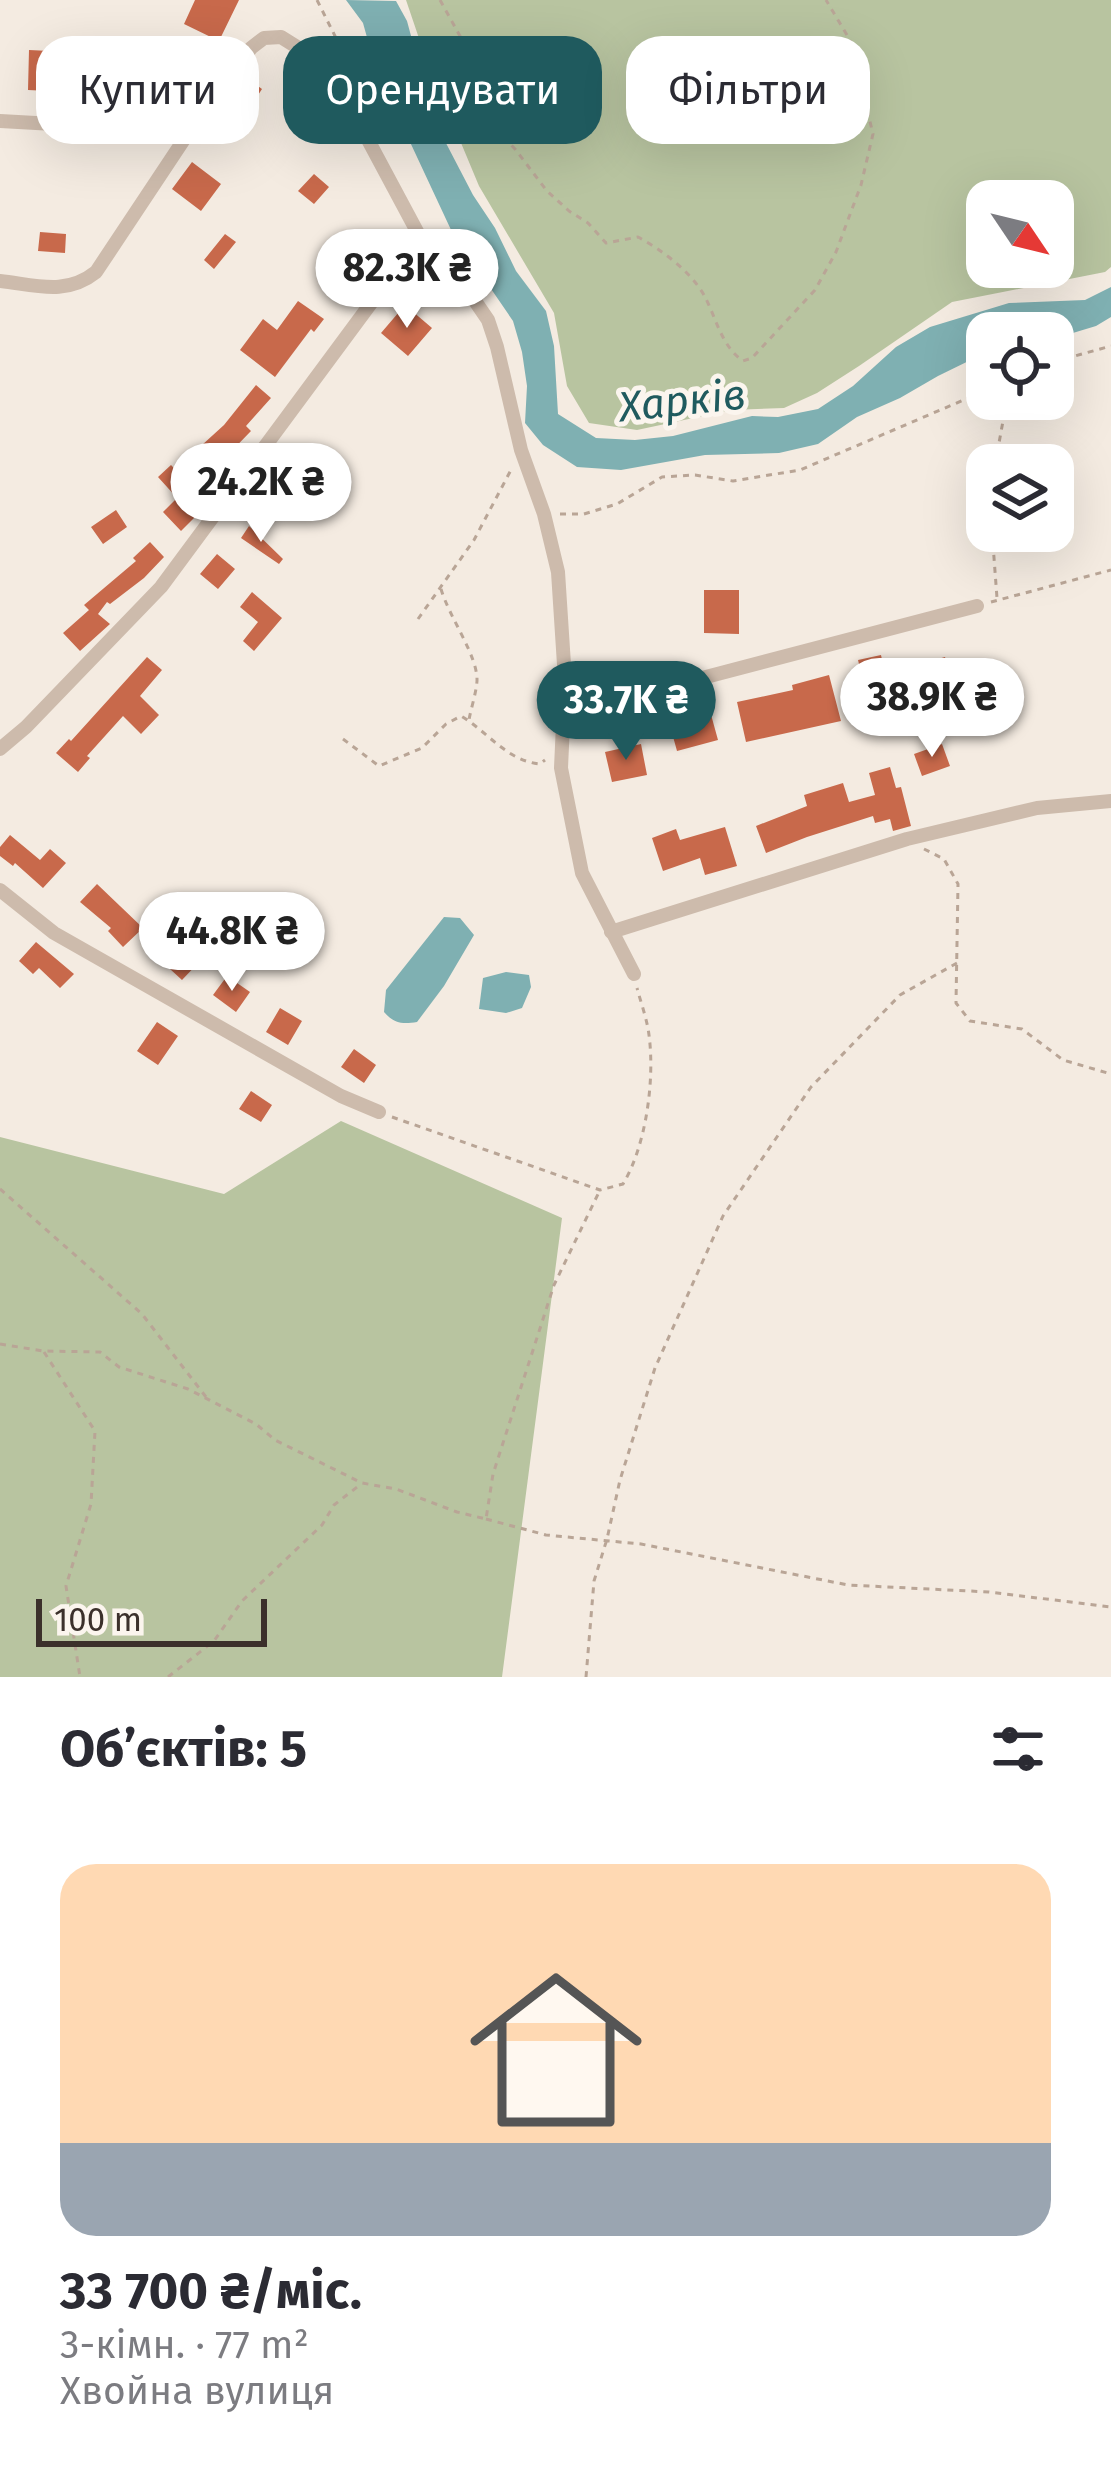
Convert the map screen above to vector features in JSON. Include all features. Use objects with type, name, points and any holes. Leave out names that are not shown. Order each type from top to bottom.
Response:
[{"type":"street","points":[[259,42],[281,37],[305,52],[359,123],[420,237],[460,279],[488,320],[558,572],[565,680],[561,768],[582,873],[634,974]]},
{"type":"street","points":[[0,121],[36,123]]},
{"type":"street","points":[[0,280],[63,289],[85,281],[96,272],[181,144]]},
{"type":"street","points":[[0,749],[161,587],[420,237]]},
{"type":"street","points":[[565,680],[628,689],[664,688],[977,606]]},
{"type":"street","points":[[611,932],[907,839],[1037,808],[1111,801]]},
{"type":"street","points":[[0,890],[54,933],[341,1096],[380,1112]]},
{"type":"path","points":[[317,0],[335,36]]},
{"type":"path","points":[[440,0],[476,63],[479,112],[547,191],[606,244],[638,237],[661,250],[702,291],[733,354],[743,361],[752,358],[815,290],[836,252],[873,134],[850,40],[826,0]]},
{"type":"path","points":[[1074,356],[1111,346]]},
{"type":"path","points":[[544,514],[584,514],[617,504],[662,477],[694,475],[733,481],[800,470],[966,399]]},
{"type":"path","points":[[418,619],[474,540],[521,450]]},
{"type":"path","points":[[994,552],[997,600],[1111,570]]},
{"type":"path","points":[[440,587],[446,609],[475,663],[477,683],[469,720]]},
{"type":"path","points":[[344,739],[379,766],[422,748],[461,716],[525,763],[540,764],[562,748]]},
{"type":"path","points":[[907,839],[944,860],[958,884],[956,1003],[970,1021],[1022,1030],[1064,1060],[1111,1074]]},
{"type":"path","points":[[586,1677],[594,1581],[620,1480],[655,1368],[723,1216],[811,1088],[900,994],[957,963]]},
{"type":"path","points":[[380,1112],[600,1190],[622,1184],[636,1162],[649,1096],[650,1035],[634,974]]},
{"type":"path","points":[[0,1189],[142,1314],[207,1398]]},
{"type":"path","points":[[486,1519],[494,1474],[554,1285],[600,1190]]},
{"type":"path","points":[[0,1344],[100,1352],[119,1367],[207,1398],[256,1424],[275,1440],[362,1483],[546,1534],[607,1539],[848,1585],[989,1592],[1111,1607]]},
{"type":"path","points":[[44,1351],[94,1432],[91,1504],[66,1586],[80,1677]]},
{"type":"path","points":[[168,1677],[214,1641],[242,1601],[322,1525],[334,1505],[362,1483]]},
{"type":"green space","points":[[406,0],[1111,0],[1111,267],[1074,278],[1074,180],[966,180],[966,288],[1023,288],[952,302],[817,393],[784,408],[731,410],[637,430],[589,423],[567,386],[554,313],[479,186],[461,144],[602,144],[602,36],[418,36]]},
{"type":"green space","points":[[341,1121],[562,1218],[502,1677],[0,1677],[0,1137],[224,1194]]},
{"type":"water","points":[[346,0],[396,1],[411,36],[367,36]]},
{"type":"water","points":[[411,144],[446,144],[516,271],[546,311],[554,346],[558,414],[596,438],[673,436],[752,416],[778,417],[818,409],[853,386],[896,347],[930,327],[966,316],[966,362],[857,417],[818,444],[779,453],[705,455],[621,470],[577,467],[543,445],[525,423],[527,386],[513,321],[452,232]]},
{"type":"water","points":[[1111,287],[1111,317],[1074,333],[1074,312],[979,312],[1009,303],[1085,300]]},
{"type":"water","points":[[444,917],[460,918],[474,935],[417,1022],[395,1021],[384,1012],[386,990]]},
{"type":"water","points":[[506,972],[529,975],[531,987],[522,1008],[506,1013],[479,1009],[483,978]]},
{"type":"building","points":[[195,0],[239,0],[221,36],[209,36],[184,24]]},
{"type":"building","points":[[29,50],[36,50],[36,90],[28,90]]},
{"type":"building","points":[[192,162],[221,184],[201,211],[172,189]]},
{"type":"building","points":[[314,174],[329,187],[314,204],[298,191]]},
{"type":"building","points":[[40,232],[66,234],[65,253],[38,251]]},
{"type":"building","points":[[225,234],[236,242],[214,269],[204,260]]},
{"type":"building","points":[[355,236],[375,252],[354,279],[334,263]]},
{"type":"building","points":[[298,301],[324,319],[275,377],[240,350],[263,319],[277,330]]},
{"type":"building","points":[[405,305],[432,328],[408,356],[381,333]]},
{"type":"building","points":[[256,385],[271,398],[246,426],[251,431],[219,464],[202,445]]},
{"type":"building","points":[[171,465],[186,481],[195,472],[213,491],[181,531],[163,512],[177,498],[158,477]]},
{"type":"building","points":[[308,477],[331,494],[314,515],[292,498]]},
{"type":"building","points":[[116,510],[127,527],[103,544],[91,527]]},
{"type":"building","points":[[249,526],[283,559],[279,564],[241,538]]},
{"type":"building","points":[[150,542],[164,557],[144,578],[107,602],[98,614],[110,624],[80,651],[63,633],[89,610],[84,605],[136,561],[133,558]]},
{"type":"building","points":[[217,554],[235,569],[218,589],[200,574]]},
{"type":"building","points":[[704,590],[739,590],[739,634],[704,633]]},
{"type":"building","points":[[252,592],[282,618],[254,651],[243,641],[258,622],[240,607]]},
{"type":"building","points":[[881,655],[886,678],[864,684],[858,660]]},
{"type":"building","points":[[147,657],[162,670],[140,696],[159,715],[141,734],[123,716],[78,772],[56,753]]},
{"type":"building","points":[[945,657],[951,676],[924,684],[918,665]]},
{"type":"building","points":[[829,675],[841,721],[746,742],[737,702],[793,690],[792,685]]},
{"type":"building","points":[[710,711],[718,740],[677,751],[669,722]]},
{"type":"building","points":[[641,744],[647,775],[612,782],[605,752]]},
{"type":"building","points":[[942,744],[950,766],[922,776],[914,754]]},
{"type":"building","points":[[890,767],[896,788],[901,787],[911,826],[893,831],[890,819],[875,823],[873,816],[766,853],[756,826],[807,806],[804,795],[843,783],[849,802],[875,795],[869,773]]},
{"type":"building","points":[[725,827],[737,866],[705,875],[700,858],[663,871],[652,838],[676,829],[680,840]]},
{"type":"building","points":[[10,835],[40,860],[50,849],[66,863],[43,888],[0,856],[0,847]]},
{"type":"building","points":[[97,884],[143,928],[123,947],[108,931],[111,928],[80,902]]},
{"type":"building","points":[[36,942],[74,974],[60,988],[39,968],[33,974],[19,961]]},
{"type":"building","points":[[189,948],[202,959],[182,980],[170,969]]},
{"type":"building","points":[[227,976],[250,992],[236,1012],[213,995]]},
{"type":"building","points":[[280,1008],[302,1021],[288,1045],[266,1032]]},
{"type":"building","points":[[157,1022],[178,1036],[158,1065],[137,1051]]},
{"type":"building","points":[[354,1049],[376,1065],[364,1083],[341,1067]]},
{"type":"building","points":[[251,1091],[272,1105],[261,1122],[239,1109]]},
{"type":"water label","name":"Харків","points":[[682,401]]}]
